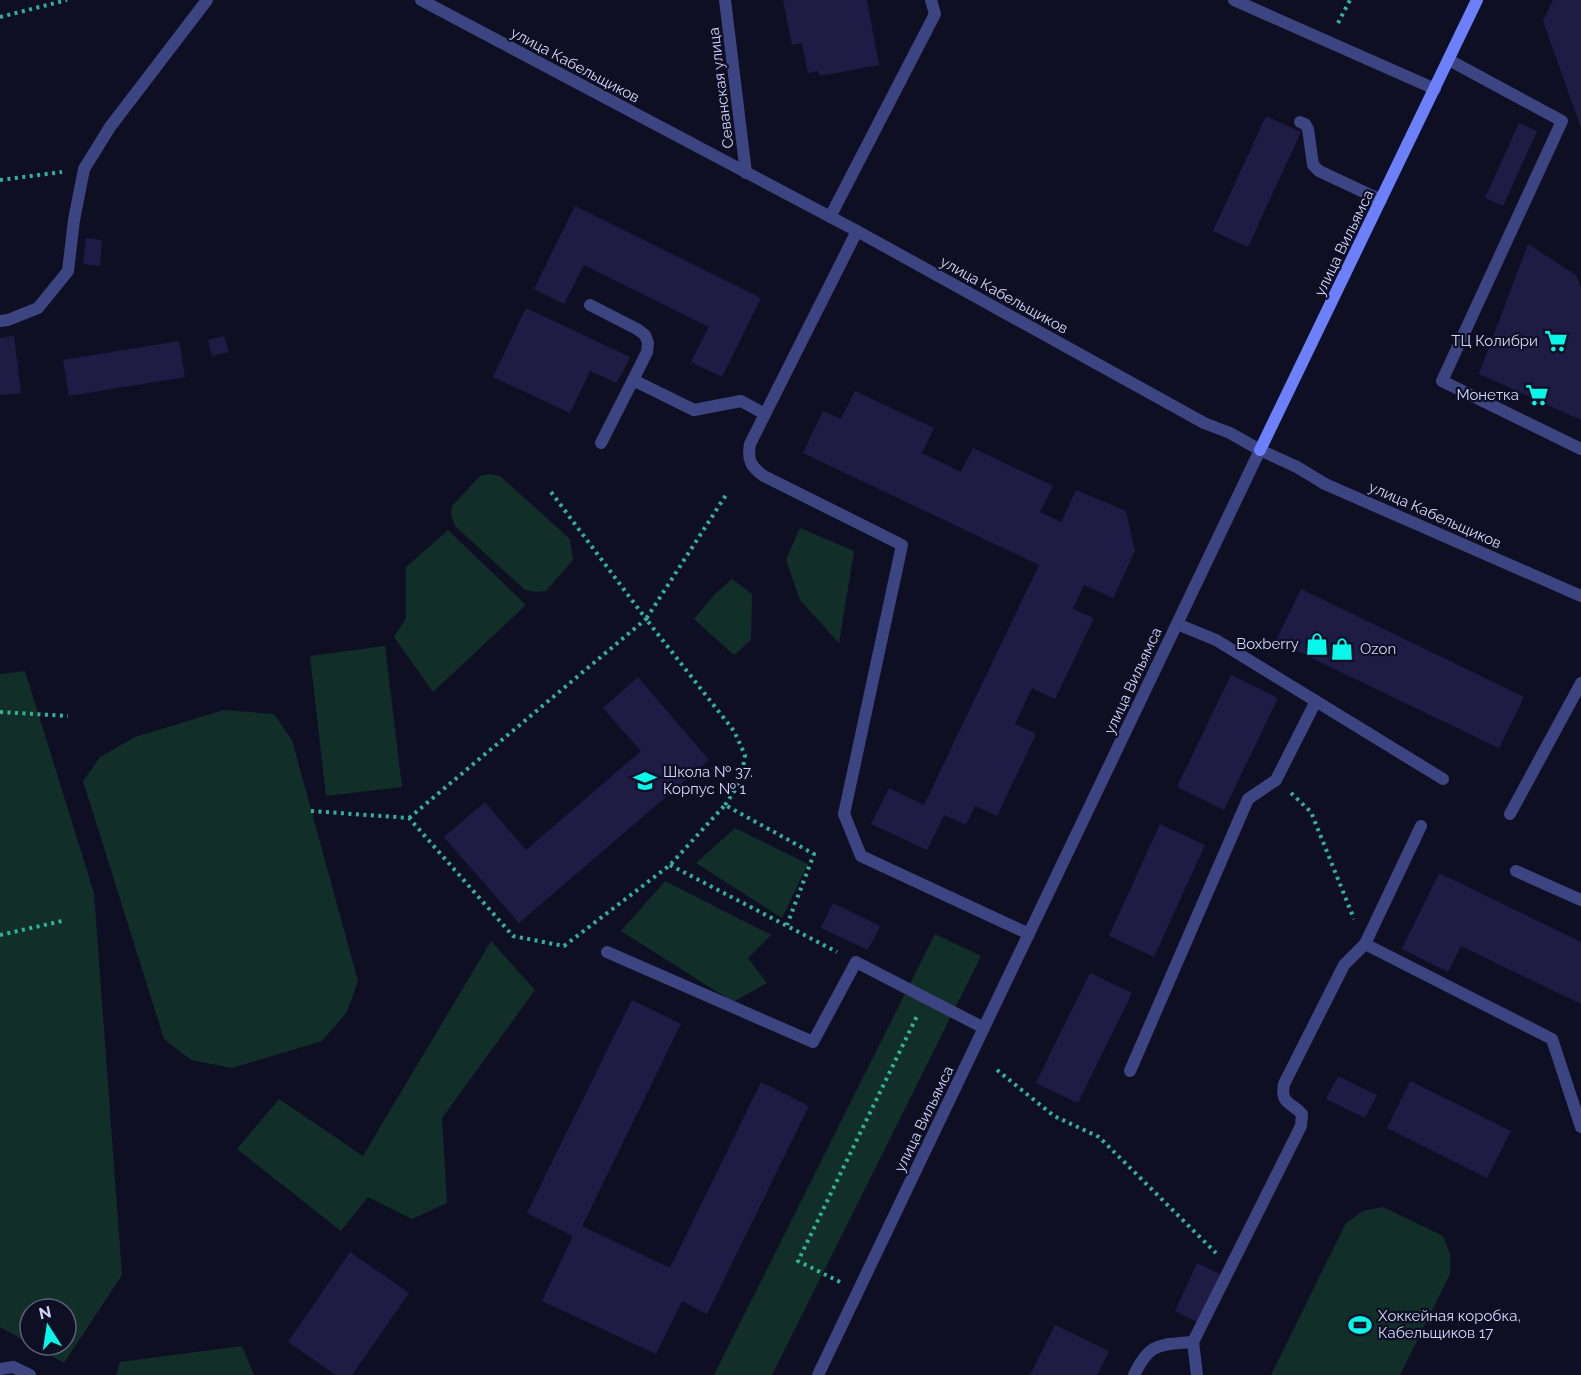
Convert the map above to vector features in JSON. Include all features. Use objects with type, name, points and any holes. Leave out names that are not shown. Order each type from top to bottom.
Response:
[{"type":"street","points":[[0,321],[38,308],[68,271],[74,220],[84,169],[110,127],[207,0]]},
{"type":"street","name":"Севанская улица","points":[[725,0],[746,173]]},
{"type":"street","points":[[830,217],[935,14],[932,0]]},
{"type":"street","points":[[1234,0],[1435,89]]},
{"type":"street","name":"улица Вильямса","points":[[818,1375],[1477,0]]},
{"type":"street","name":"улица Кабельщиков","points":[[425,1],[857,231],[1204,423],[1230,433],[1260,450],[1297,466],[1325,483],[1581,596]]},
{"type":"street","points":[[1449,60],[1562,121],[1442,381],[1581,449]]},
{"type":"street","points":[[1300,122],[1308,129],[1313,165],[1318,171],[1381,200]]},
{"type":"street","points":[[857,231],[750,444],[748,457],[753,468],[764,476],[902,546],[844,814],[861,856],[1029,934]]},
{"type":"street","points":[[590,305],[637,328],[645,335],[648,343],[647,352],[601,443]]},
{"type":"street","points":[[633,380],[694,410],[741,402],[765,414]]},
{"type":"street","points":[[1177,624],[1216,640],[1443,779]]},
{"type":"street","points":[[1510,814],[1581,683]]},
{"type":"street","points":[[1130,1071],[1248,799],[1276,780],[1316,701]]},
{"type":"street","points":[[1197,1375],[1193,1342],[1303,1119],[1302,1113],[1284,1099],[1282,1092],[1284,1084],[1344,964],[1365,944],[1421,826]]},
{"type":"street","points":[[1516,871],[1581,900]]},
{"type":"street","points":[[1365,944],[1552,1039],[1581,1127]]},
{"type":"street","points":[[607,951],[813,1042],[856,962],[984,1028]]},
{"type":"street","points":[[1134,1375],[1145,1354],[1154,1347],[1193,1342]]},
{"type":"street","points":[[0,1369],[14,1367],[30,1375]]},
{"type":"path","points":[[0,17],[67,0]]},
{"type":"path","points":[[1329,41],[1350,0]]},
{"type":"path","points":[[0,180],[84,169]]},
{"type":"path","points":[[311,811],[409,819],[513,936],[564,946],[670,865],[725,805],[741,781],[745,755],[734,732],[551,492]]},
{"type":"path","points":[[409,819],[646,619],[726,495]]},
{"type":"path","points":[[0,712],[68,716]]},
{"type":"path","points":[[1276,780],[1311,812],[1365,944]]},
{"type":"path","points":[[725,805],[814,854],[787,925]]},
{"type":"path","points":[[670,865],[856,962]]},
{"type":"path","points":[[0,935],[62,921]]},
{"type":"path","points":[[842,1282],[827,1277],[798,1261],[925,999]]},
{"type":"path","points":[[997,1070],[1054,1116],[1099,1137],[1230,1268]]},
{"type":"green space","points":[[489,474],[500,476],[570,539],[573,560],[546,591],[525,590],[455,526],[451,515],[452,506],[480,476]]},
{"type":"green space","points":[[800,528],[854,551],[839,643],[800,600],[786,560]]},
{"type":"green space","points":[[448,530],[526,605],[433,692],[394,637],[406,618],[406,567]]},
{"type":"green space","points":[[732,579],[752,594],[751,640],[734,655],[694,619],[715,594]]},
{"type":"green space","points":[[385,646],[402,787],[326,796],[310,656]]},
{"type":"green space","points":[[25,671],[94,893],[122,1275],[78,1342],[78,1297],[18,1297],[18,1337],[0,1327],[0,674]]},
{"type":"green space","points":[[224,710],[274,714],[292,740],[358,981],[347,1012],[322,1041],[232,1068],[191,1060],[164,1039],[83,781],[100,757],[135,737]]},
{"type":"green space","points":[[735,828],[808,864],[782,918],[696,863]]},
{"type":"green space","points":[[665,881],[771,935],[748,958],[767,983],[733,1002],[621,931]]},
{"type":"green space","points":[[935,934],[981,956],[772,1375],[714,1375]]},
{"type":"green space","points":[[491,941],[535,990],[442,1118],[447,1203],[412,1219],[368,1197],[341,1231],[237,1149],[279,1099],[363,1156]]},
{"type":"green space","name":"Хоккейная коробка, Кабельщиков 17","points":[[1383,1207],[1443,1236],[1450,1254],[1450,1274],[1400,1375],[1271,1375],[1346,1223],[1363,1211]]},
{"type":"green space","points":[[242,1346],[254,1375],[116,1375],[120,1362]]},
{"type":"green space","points":[[53,1357],[68,1357],[64,1363]]},
{"type":"building","points":[[783,0],[867,0],[879,65],[820,76],[818,71],[808,73],[802,43],[792,45]]},
{"type":"building","points":[[1553,0],[1581,0],[1581,128],[1543,21]]},
{"type":"building","points":[[1266,116],[1301,132],[1248,247],[1213,231]]},
{"type":"building","points":[[1519,123],[1537,131],[1503,206],[1485,198]]},
{"type":"building","points":[[575,206],[761,298],[722,377],[691,362],[709,327],[584,265],[564,304],[534,289]]},
{"type":"building","points":[[86,238],[102,240],[100,266],[83,264]]},
{"type":"building","points":[[1528,244],[1576,275],[1581,287],[1581,420],[1479,374]]},
{"type":"building","points":[[526,308],[630,357],[617,383],[590,371],[570,413],[493,377]]},
{"type":"building","points":[[14,336],[21,393],[0,395],[0,338]]},
{"type":"building","points":[[224,336],[229,352],[212,356],[208,340]]},
{"type":"building","points":[[179,341],[185,377],[69,396],[63,360]]},
{"type":"building","points":[[855,391],[934,428],[922,453],[961,472],[973,448],[1053,486],[1040,512],[1061,522],[1076,490],[1126,511],[1135,551],[1113,598],[1084,585],[1073,609],[1094,618],[1055,699],[1032,688],[1015,724],[1036,734],[997,816],[975,806],[966,825],[944,815],[927,850],[871,824],[889,788],[924,805],[1039,565],[803,453],[823,411],[841,419]]},
{"type":"building","points":[[1301,589],[1524,697],[1499,748],[1276,641]]},
{"type":"building","points":[[1231,675],[1278,698],[1224,810],[1177,787]]},
{"type":"building","name":"Школа № 37. Корпус № 1","points":[[638,677],[709,760],[519,923],[444,837],[485,802],[526,850],[641,751],[603,708]]},
{"type":"building","points":[[1160,824],[1205,845],[1154,957],[1109,936]]},
{"type":"building","points":[[1439,873],[1581,942],[1581,1004],[1461,946],[1448,972],[1402,949]]},
{"type":"building","points":[[833,903],[880,926],[868,950],[821,928]]},
{"type":"building","points":[[1090,973],[1132,993],[1078,1103],[1036,1083]]},
{"type":"building","points":[[632,1000],[681,1024],[582,1226],[670,1268],[761,1082],[809,1106],[707,1314],[682,1301],[656,1354],[542,1301],[573,1236],[527,1213]]},
{"type":"building","points":[[1338,1076],[1377,1095],[1365,1118],[1326,1099]]},
{"type":"building","points":[[1410,1081],[1511,1131],[1487,1178],[1387,1128]]},
{"type":"building","points":[[350,1252],[409,1293],[352,1375],[336,1375],[288,1342]]},
{"type":"building","points":[[1197,1263],[1220,1274],[1197,1322],[1175,1311]]},
{"type":"building","points":[[1055,1325],[1109,1351],[1097,1375],[1030,1375]]},
{"type":"place","name":"ТЦ Колибри","points":[[1556,341]]},
{"type":"place","name":"Монетка","points":[[1537,395]]},
{"type":"place","name":"Boxberry","points":[[1317,644]]},
{"type":"place","name":"Ozon","points":[[1342,649]]},
{"type":"place","name":"Школа № 37. Корпус № 1","points":[[645,781]]},
{"type":"place","name":"Хоккейная коробка, Кабельщиков 17","points":[[1360,1325]]}]
